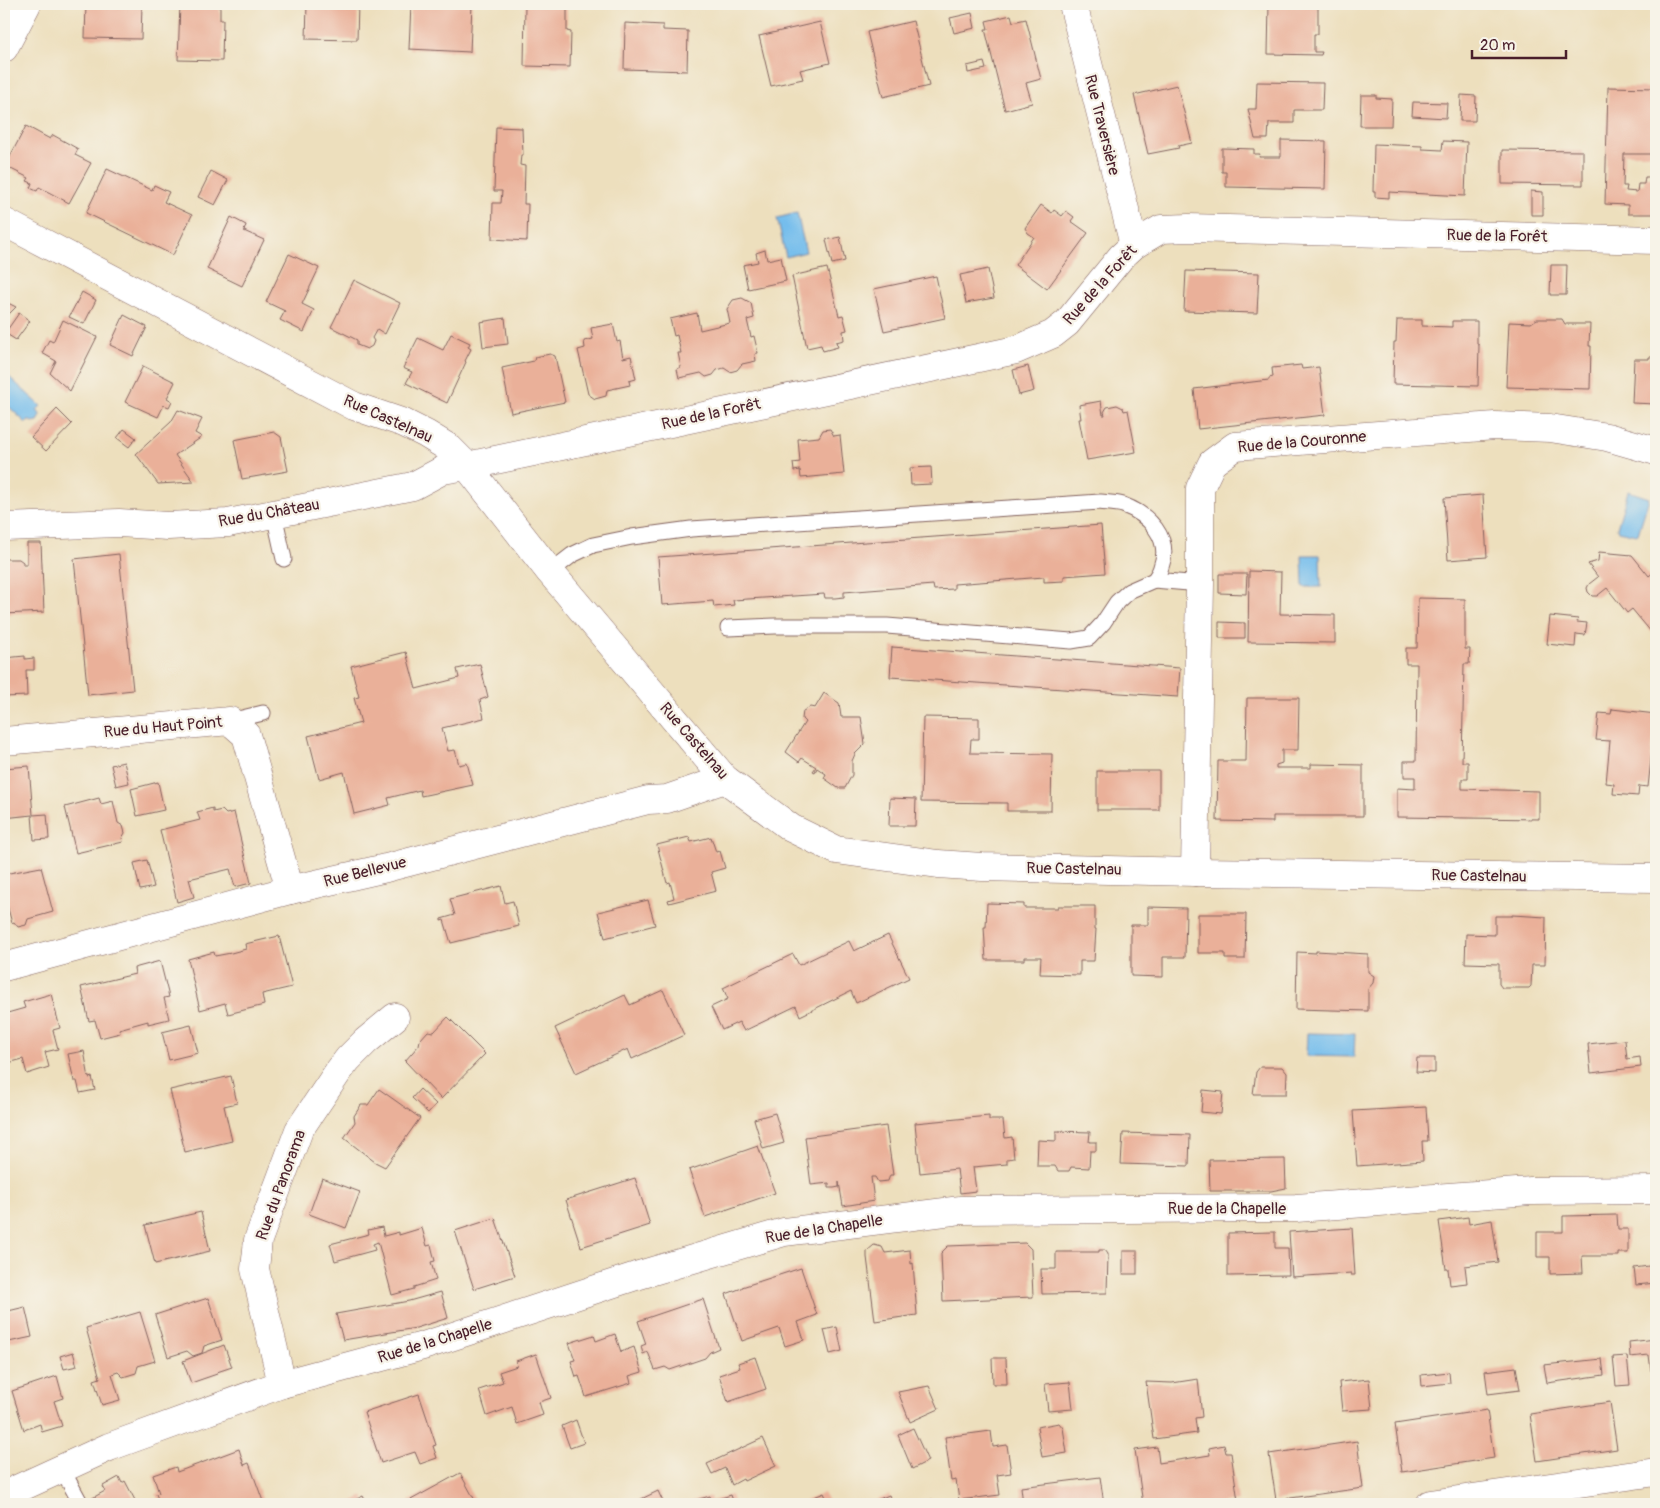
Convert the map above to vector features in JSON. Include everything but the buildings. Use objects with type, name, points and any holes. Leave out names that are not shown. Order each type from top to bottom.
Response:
[{"type":"street","points":[[4,48],[27,4]]},
{"type":"street","name":"Rue Traversière","points":[[1072,4],[1134,245]]},
{"type":"street","name":"Rue Castelnau","points":[[4,222],[354,406],[404,423],[449,448],[467,466],[550,572],[725,779],[791,828],[836,850],[938,864],[982,867],[1195,872],[1656,878]]},
{"type":"street","name":"Rue de la Forêt","points":[[467,466],[1016,350],[1053,334],[1067,323],[1121,257],[1134,245],[1161,229],[1188,228],[1656,240]]},
{"type":"street","name":"Rue de la Couronne","points":[[1195,872],[1200,488],[1212,463],[1235,446],[1494,426],[1550,428],[1607,437],[1656,451]]},
{"type":"street","name":"Rue du Château","points":[[4,527],[119,523],[168,526],[228,523],[413,486],[443,470],[467,466]]},
{"type":"street","name":"Rue du Haut Point","points":[[4,741],[230,721],[246,735],[290,890]]},
{"type":"street","name":"Rue Bellevue","points":[[4,967],[290,890],[648,800],[667,799],[725,779]]},
{"type":"street","name":"Rue du Panorama","points":[[282,1384],[255,1269],[258,1240],[299,1130],[348,1059],[395,1017]]},
{"type":"street","name":"Rue de la Chapelle","points":[[4,1495],[109,1447],[282,1384],[423,1346],[636,1276],[784,1232],[961,1210],[1296,1208],[1531,1191],[1656,1190]]},
{"type":"street","points":[[1430,1504],[1656,1472]]},
{"type":"lane","points":[[550,572],[572,555],[592,545],[671,532],[1100,502],[1122,505],[1144,516],[1158,529],[1164,548],[1162,565],[1154,580]]},
{"type":"lane","points":[[274,514],[284,558]]},
{"type":"lane","points":[[728,628],[887,626],[1071,641],[1089,638],[1103,623],[1117,602],[1129,591],[1154,580],[1200,584]]},
{"type":"lane","points":[[230,721],[263,713]]},
{"type":"lane","points":[[62,1469],[81,1504]]},
{"type":"water","points":[[797,213],[806,252],[786,257],[777,218]]},
{"type":"water","points":[[7,375],[41,406],[37,410],[41,416],[38,421],[32,422],[28,420],[26,423],[4,402],[4,379]]},
{"type":"water","points":[[1628,491],[1649,498],[1638,534],[1636,535],[1618,531],[1617,528]]},
{"type":"water","points":[[1302,555],[1320,555],[1321,587],[1303,587]]},
{"type":"water","points":[[1307,1033],[1355,1034],[1354,1057],[1306,1056]]}]
